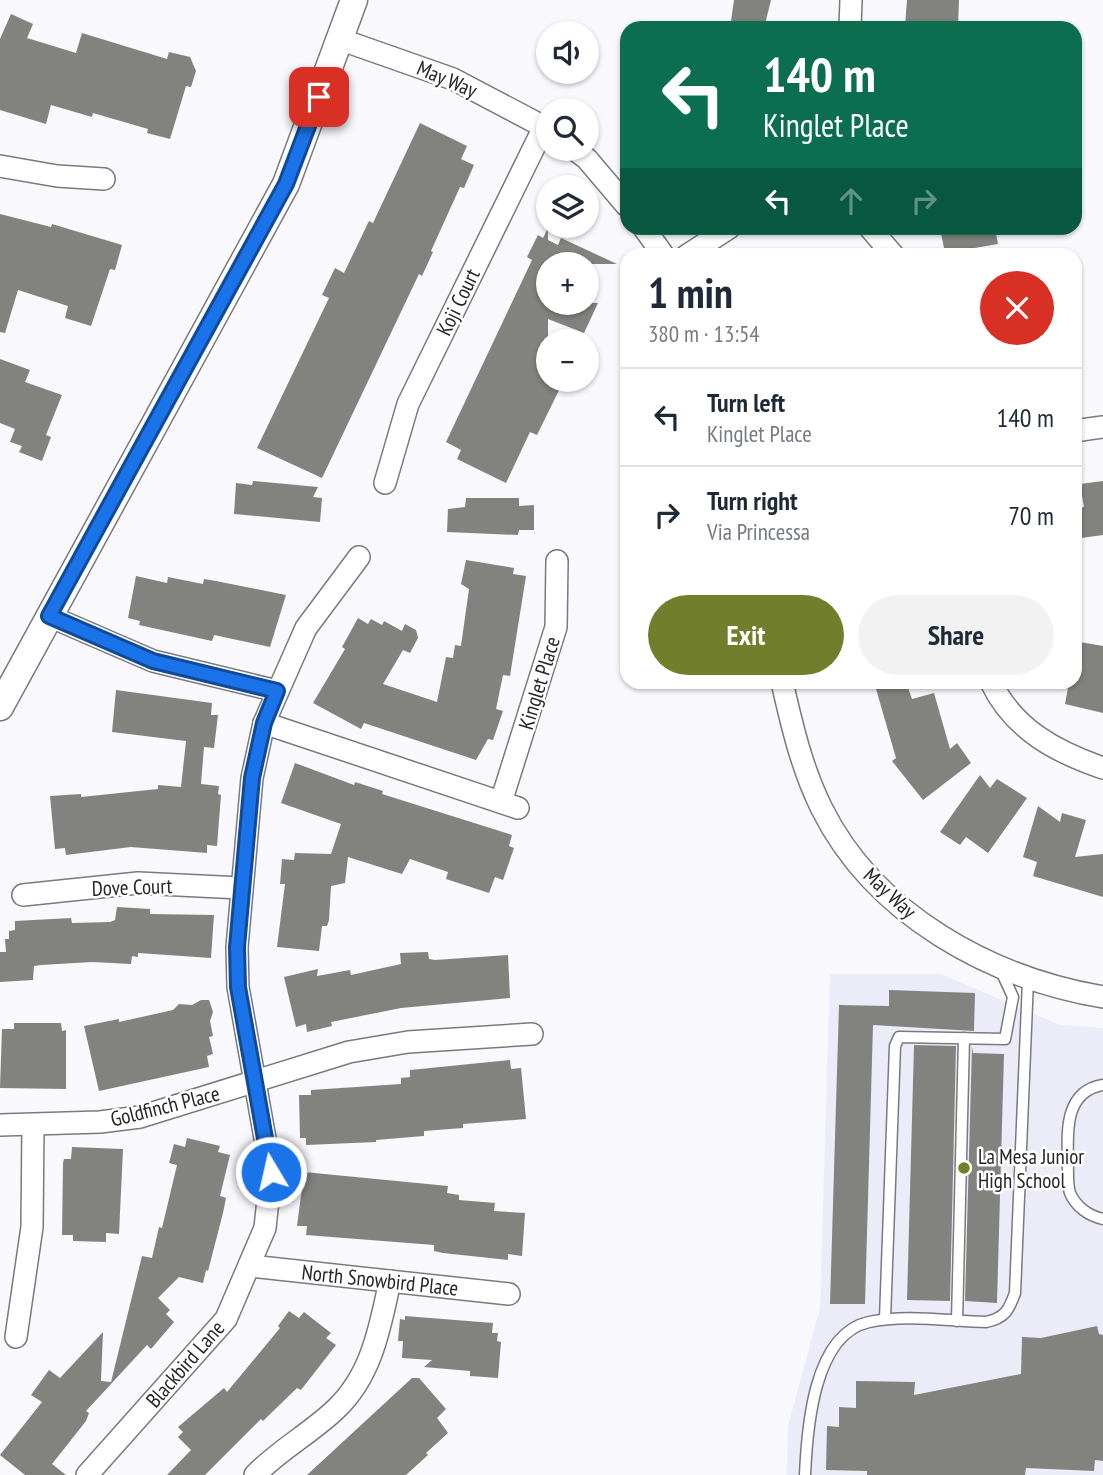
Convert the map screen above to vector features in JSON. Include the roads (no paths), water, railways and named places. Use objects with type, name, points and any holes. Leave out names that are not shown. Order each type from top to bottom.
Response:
[{"type":"street","points":[[0,707],[286,184],[342,40],[354,0]]},
{"type":"street","points":[[850,21],[852,0]]},
{"type":"street","name":"May Way","points":[[342,40],[453,79],[536,123]]},
{"type":"street","name":"Koji Court","points":[[385,483],[408,404],[536,148]]},
{"type":"street","points":[[589,161],[620,198]]},
{"type":"street","points":[[0,166],[104,179]]},
{"type":"street","points":[[698,248],[718,235]]},
{"type":"street","points":[[1082,430],[1103,427]]},
{"type":"street","name":"Blackbird Lane","points":[[87,1475],[226,1319],[251,1266],[265,1228],[271,1172],[238,987],[241,888],[252,778],[264,723],[306,628],[359,556]]},
{"type":"street","name":"Kinglet Place","points":[[264,723],[509,805],[556,627],[557,561]]},
{"type":"street","points":[[49,616],[153,661],[277,691]]},
{"type":"street","name":"May Way","points":[[784,689],[796,743],[823,810],[859,864],[901,906],[944,938],[999,968],[1028,980],[1103,997]]},
{"type":"street","points":[[994,689],[1028,733],[1076,759],[1103,768]]},
{"type":"street","name":"Dove Court","points":[[23,895],[138,883],[241,888]]},
{"type":"street","name":"Goldfinch Place","points":[[0,1125],[33,1125],[140,1116],[361,1050],[408,1042],[533,1034]]},
{"type":"street","points":[[16,1337],[32,1227],[33,1125]]},
{"type":"street","name":"North Snowbird Place","points":[[251,1266],[509,1294]]},
{"type":"street","points":[[255,1475],[336,1409],[356,1385],[375,1346],[390,1281]]},
{"type":"lane","points":[[885,1319],[894,1046],[899,1037],[1001,1040],[1007,1035],[1013,997],[999,968]]},
{"type":"lane","points":[[805,1475],[808,1427],[823,1366],[833,1346],[849,1332],[865,1322],[885,1319],[999,1319],[1008,1311],[1015,1293],[1028,980]]},
{"type":"lane","points":[[957,1321],[964,1038]]},
{"type":"lane","points":[[1103,1085],[1082,1096],[1071,1110],[1067,1127],[1069,1191],[1079,1206],[1093,1217],[1103,1219]]},
{"type":"place","name":"La Mesa Junior High School","points":[[964,1168]]}]
